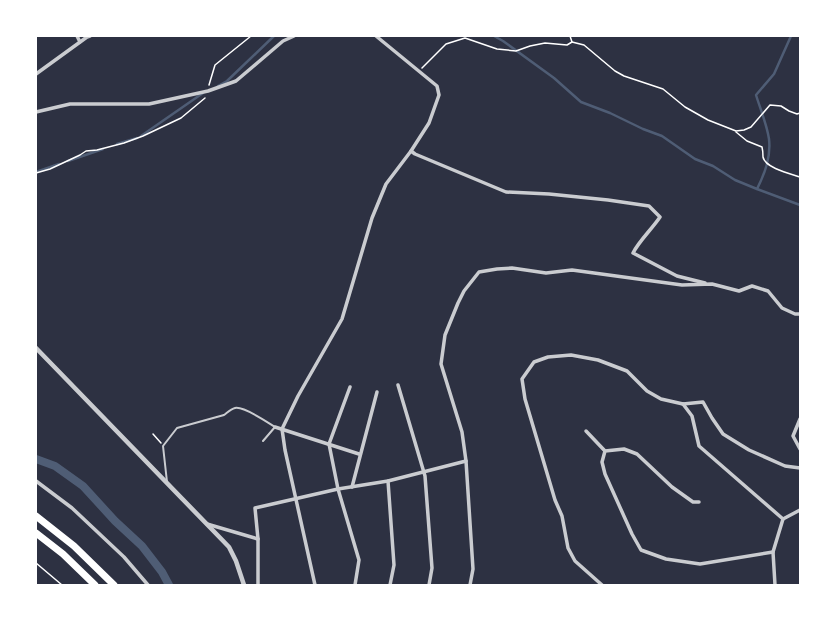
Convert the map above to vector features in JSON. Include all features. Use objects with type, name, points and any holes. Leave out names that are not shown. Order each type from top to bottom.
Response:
[{"type":"highway","points":[[36,516],[74,546],[114,585]]},
{"type":"highway","points":[[36,533],[62,554],[95,585]]},
{"type":"street","points":[[77,36],[80,42]]},
{"type":"street","points":[[36,74],[90,36]]},
{"type":"street","points":[[36,112],[70,104],[149,104],[208,91],[236,81],[283,41],[294,36]]},
{"type":"street","points":[[315,585],[295,498],[282,429],[298,396],[342,318],[372,218],[386,184],[411,151],[429,123],[440,94],[437,86],[420,70],[376,36]]},
{"type":"street","points":[[411,151],[414,154],[506,192],[557,195],[649,206],[660,217],[633,253],[677,276],[739,291],[752,286],[768,291],[782,308],[795,314],[800,314]]},
{"type":"street","points":[[470,585],[473,569],[466,461],[462,432],[441,364],[445,335],[458,303],[464,291],[479,272],[512,268],[546,273],[572,270],[682,285],[712,284]]},
{"type":"street","points":[[36,348],[229,547],[236,561],[244,585]]},
{"type":"street","points":[[602,585],[575,561],[568,548],[562,516],[555,500],[525,398],[522,379],[534,362],[548,357],[571,355],[598,360],[627,371],[647,391],[661,399],[683,404],[703,402],[723,434],[749,450],[785,466],[800,468]]},
{"type":"street","points":[[398,385],[424,472],[432,568],[429,585]]},
{"type":"street","points":[[350,387],[328,444],[338,489],[359,560],[355,585]]},
{"type":"street","points":[[352,487],[359,454],[377,392]]},
{"type":"street","points":[[683,404],[692,416],[699,446],[783,519]]},
{"type":"street","points":[[800,419],[793,436],[800,449]]},
{"type":"street","points":[[275,426],[359,454]]},
{"type":"street","points":[[586,430],[605,451]]},
{"type":"street","points":[[605,451],[624,449],[638,454],[672,487],[693,502],[699,502]]},
{"type":"street","points":[[605,451],[602,462],[605,474],[632,534],[641,550],[666,559],[700,564],[773,552]]},
{"type":"street","points":[[258,585],[258,540],[255,508],[295,498],[424,472],[466,461]]},
{"type":"street","points":[[388,480],[394,565],[390,585]]},
{"type":"street","points":[[36,481],[72,508],[124,557],[148,585]]},
{"type":"street","points":[[775,585],[773,552],[783,519],[800,510]]},
{"type":"street","points":[[206,523],[258,540]]},
{"type":"lane","points":[[167,483],[163,446],[177,428],[224,415],[230,410],[236,408],[243,408],[275,426],[263,441]]},
{"type":"path","points":[[36,173],[50,169],[86,151],[97,150],[124,143],[143,136],[181,118],[206,97],[214,65],[251,36]]},
{"type":"path","points":[[570,36],[572,42]]},
{"type":"path","points":[[420,70],[446,44],[465,38],[497,49],[516,51],[545,43],[567,45],[572,42],[584,46],[615,71],[624,76],[662,89],[685,107],[708,120],[736,131],[747,141],[762,147],[763,158],[768,165],[800,177]]},
{"type":"path","points":[[736,131],[751,127],[770,105],[781,106],[789,112],[797,114],[800,113]]},
{"type":"path","points":[[153,434],[163,446]]},
{"type":"path","points":[[36,563],[62,585]]},
{"type":"waterway","points":[[218,86],[227,81],[274,36]]},
{"type":"waterway","points":[[494,36],[554,78],[581,102],[662,136],[695,159],[713,166],[735,180],[800,205]]},
{"type":"waterway","points":[[757,189],[767,165],[769,139],[756,95],[774,74],[791,36]]},
{"type":"waterway","points":[[141,136],[203,93]]},
{"type":"waterway","points":[[117,144],[137,138]]},
{"type":"waterway","points":[[68,161],[103,149]]},
{"type":"waterway","points":[[36,172],[59,164]]},
{"type":"waterway","points":[[36,459],[55,466],[83,486],[115,521],[142,546],[162,572],[169,585]]}]
